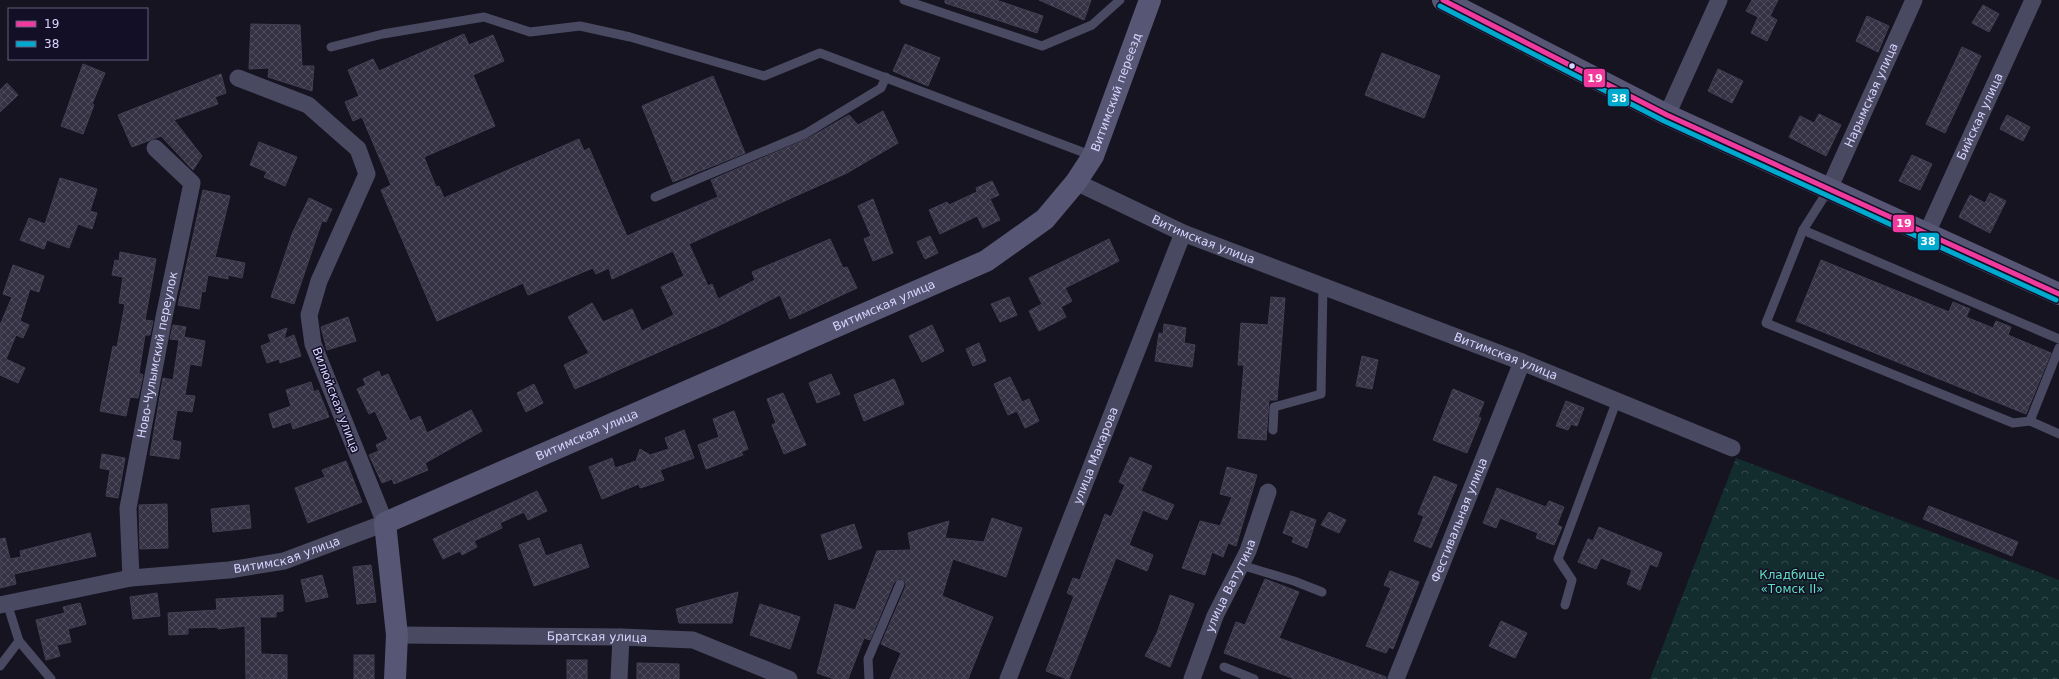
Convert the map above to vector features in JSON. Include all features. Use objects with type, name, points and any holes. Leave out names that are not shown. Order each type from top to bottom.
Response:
[{"type":"street","name":"Витимский переезд","points":[[1076,182],[1093,156],[1150,0]]},
{"type":"street","points":[[1443,0],[1667,115],[2059,294]]},
{"type":"street","points":[[1667,115],[1719,0]]},
{"type":"street","name":"Нарымская улица","points":[[1829,189],[1914,0]]},
{"type":"street","name":"Бийская улица","points":[[1927,233],[2033,0]]},
{"type":"street","name":"Вилюйская улица","points":[[238,78],[308,105],[358,149],[367,174],[319,281],[310,315],[313,344],[385,523],[397,635],[395,679]]},
{"type":"street","name":"Ново-Чулымский переулок","points":[[131,578],[128,508],[164,317],[192,183],[155,148]]},
{"type":"street","name":"Витимская улица","points":[[4,604],[131,578],[229,570],[284,561],[385,523],[986,261],[1045,219],[1076,182],[1183,233],[1522,362],[1732,448]]},
{"type":"street","name":"улица Макарова","points":[[1008,679],[1183,233]]},
{"type":"street","name":"Фестивальная улица","points":[[1396,679],[1522,362]]},
{"type":"street","name":"улица Ватутина","points":[[1192,679],[1215,616],[1248,551],[1268,492]]},
{"type":"street","name":"Братская улица","points":[[397,635],[621,637],[693,640],[789,679]]},
{"type":"street","points":[[619,679],[621,637]]},
{"type":"lane","points":[[904,0],[1042,46],[1092,25],[1120,0]]},
{"type":"lane","points":[[331,47],[383,34],[484,17],[530,32],[580,26],[630,37],[764,76],[820,53],[1093,156]]},
{"type":"lane","points":[[655,197],[805,134],[881,88],[886,77]]},
{"type":"lane","points":[[1829,189],[1803,230],[1766,323],[2013,423],[2030,421],[2059,434]]},
{"type":"lane","points":[[1803,230],[2059,339]]},
{"type":"lane","points":[[1273,430],[1274,407],[1320,394],[1323,286]]},
{"type":"lane","points":[[2030,421],[2059,348]]},
{"type":"lane","points":[[1565,605],[1572,580],[1558,559],[1617,400]]},
{"type":"lane","points":[[1241,565],[1294,581],[1322,592]]},
{"type":"lane","points":[[869,679],[868,659],[900,584]]},
{"type":"lane","points":[[4,604],[19,641],[51,679]]},
{"type":"lane","points":[[0,666],[19,641]]},
{"type":"lane","points":[[1224,668],[1254,679]]},
{"type":"green space","name":"Кладбище «Томск II»","points":[[1736,458],[2059,580],[2059,679],[1650,679]]},
{"type":"building","points":[[945,0],[996,0],[1043,16],[1037,33],[945,3]]},
{"type":"building","points":[[1039,0],[1091,0],[1084,20]]},
{"type":"building","points":[[1752,0],[1778,0],[1770,16],[1777,20],[1767,41],[1751,33],[1758,17],[1746,11]]},
{"type":"building","points":[[1983,5],[1999,14],[1989,32],[1972,23]]},
{"type":"building","points":[[1867,16],[1889,26],[1878,52],[1856,41]]},
{"type":"building","points":[[251,24],[300,25],[302,66],[314,66],[312,91],[268,77],[269,68],[249,69]]},
{"type":"building","points":[[464,34],[469,45],[493,35],[504,61],[473,75],[495,126],[424,157],[436,187],[439,186],[444,198],[579,139],[584,151],[589,148],[627,236],[718,197],[711,180],[807,139],[849,115],[858,125],[883,111],[898,143],[847,173],[689,244],[708,286],[712,284],[718,299],[755,280],[752,272],[830,239],[843,268],[847,267],[857,288],[790,319],[780,295],[720,325],[575,389],[564,365],[589,353],[568,317],[592,303],[603,322],[632,309],[642,331],[674,315],[661,287],[684,276],[673,251],[612,279],[609,268],[596,274],[593,268],[528,295],[523,283],[437,321],[381,190],[391,185],[362,117],[353,121],[345,102],[359,96],[348,70],[373,59],[379,71]]},
{"type":"building","points":[[905,44],[940,58],[928,86],[893,71]]},
{"type":"building","points":[[1962,47],[1981,56],[1945,133],[1926,124]]},
{"type":"building","points":[[1382,53],[1440,76],[1424,118],[1365,95]]},
{"type":"building","points":[[83,64],[105,73],[92,104],[94,105],[83,134],[61,126]]},
{"type":"building","points":[[1718,69],[1743,81],[1732,103],[1708,91]]},
{"type":"building","points":[[221,74],[226,93],[215,97],[218,104],[174,120],[202,156],[193,170],[161,136],[132,147],[118,115]]},
{"type":"building","points":[[713,76],[745,153],[673,182],[642,106]]},
{"type":"building","points":[[7,83],[18,95],[0,112],[0,90]]},
{"type":"building","points":[[1819,114],[1841,125],[1826,156],[1789,137],[1800,116],[1814,123]]},
{"type":"building","points":[[2007,115],[2030,127],[2023,141],[2000,129]]},
{"type":"building","points":[[259,142],[297,157],[285,186],[264,177],[267,172],[250,165]]},
{"type":"building","points":[[1912,155],[1932,164],[1920,190],[1899,181]]},
{"type":"building","points":[[60,178],[97,189],[90,211],[97,213],[92,229],[78,224],[69,248],[47,240],[44,249],[20,240],[29,218],[45,224]]},
{"type":"building","points":[[992,181],[999,195],[990,199],[1000,220],[983,228],[977,216],[940,234],[929,210],[947,202],[949,205],[977,192],[976,188]]},
{"type":"building","points":[[203,190],[230,196],[215,257],[245,263],[242,278],[228,275],[228,279],[208,275],[205,292],[202,291],[199,309],[178,305]]},
{"type":"building","points":[[1990,193],[2006,201],[1990,233],[1959,217],[1970,195],[1985,203]]},
{"type":"building","points":[[309,198],[332,209],[326,222],[322,221],[294,304],[271,297],[292,234]]},
{"type":"building","points":[[873,199],[893,253],[873,261],[864,239],[871,236],[858,206]]},
{"type":"building","points":[[930,236],[938,253],[925,259],[917,242]]},
{"type":"building","points":[[1109,239],[1119,261],[1065,288],[1072,301],[1061,307],[1066,317],[1039,331],[1029,311],[1042,304],[1029,278]]},
{"type":"building","points":[[120,252],[156,259],[145,320],[153,321],[150,335],[145,335],[139,373],[143,375],[138,398],[130,397],[126,416],[100,411],[113,346],[117,347],[125,304],[119,303],[123,277],[112,275],[115,260],[119,261]]},
{"type":"building","points":[[1821,260],[1949,312],[1953,302],[1970,309],[1966,317],[1993,328],[1996,321],[2011,327],[2008,335],[2051,353],[2026,414],[1796,321]]},
{"type":"building","points":[[13,265],[44,276],[39,292],[30,289],[20,321],[29,325],[23,338],[16,335],[6,359],[25,368],[18,383],[0,375],[0,325],[12,297],[3,294]]},
{"type":"building","points":[[1009,297],[1017,315],[1000,322],[991,304]]},
{"type":"building","points":[[1271,297],[1285,298],[1277,400],[1269,400],[1266,440],[1238,438],[1244,365],[1238,365],[1241,323],[1268,325]]},
{"type":"building","points":[[348,317],[356,341],[327,350],[321,327]]},
{"type":"building","points":[[1164,324],[1186,328],[1184,343],[1195,345],[1192,367],[1155,361],[1159,333],[1163,334]]},
{"type":"building","points":[[173,325],[186,327],[184,337],[205,341],[201,366],[190,364],[185,395],[195,396],[192,412],[177,410],[172,440],[181,442],[179,459],[150,455],[163,378],[173,380],[179,340],[170,339]]},
{"type":"building","points":[[932,325],[944,351],[922,362],[909,336]]},
{"type":"building","points":[[287,328],[284,339],[294,335],[301,356],[280,363],[279,359],[267,363],[261,346],[271,342],[268,335]]},
{"type":"building","points":[[979,343],[986,361],[973,366],[966,349]]},
{"type":"building","points":[[1362,356],[1378,360],[1372,389],[1356,386]]},
{"type":"building","points":[[379,371],[381,377],[388,374],[410,421],[420,416],[427,433],[471,410],[482,431],[425,463],[428,470],[394,484],[392,479],[382,483],[369,455],[379,451],[376,445],[388,439],[375,411],[369,414],[357,389],[366,385],[363,379]]},
{"type":"building","points":[[831,374],[840,394],[817,403],[809,383]]},
{"type":"building","points":[[1010,377],[1022,402],[1029,399],[1039,421],[1025,428],[1017,411],[1008,415],[994,384]]},
{"type":"building","points":[[894,379],[904,404],[864,421],[854,395]]},
{"type":"building","points":[[311,382],[314,392],[318,390],[329,417],[293,429],[291,422],[273,428],[269,414],[291,406],[286,390]]},
{"type":"building","points":[[534,384],[543,403],[526,412],[517,393]]},
{"type":"building","points":[[1453,389],[1484,402],[1478,417],[1481,418],[1467,453],[1433,440]]},
{"type":"building","points":[[783,393],[806,445],[784,454],[772,425],[776,423],[767,399]]},
{"type":"building","points":[[1566,401],[1584,408],[1577,426],[1571,424],[1568,430],[1556,426]]},
{"type":"building","points":[[734,411],[748,449],[741,452],[743,455],[706,469],[698,445],[719,437],[713,419]]},
{"type":"building","points":[[684,430],[694,458],[660,470],[664,480],[640,488],[639,484],[602,499],[589,467],[612,458],[615,468],[636,461],[640,449],[650,455],[669,449],[665,438]]},
{"type":"building","points":[[102,454],[125,458],[118,498],[106,496],[110,470],[100,468]]},
{"type":"building","points":[[1130,457],[1152,466],[1141,491],[1174,505],[1167,520],[1143,510],[1129,545],[1153,555],[1147,571],[1116,558],[1069,679],[1067,679],[1046,671],[1074,596],[1067,593],[1073,578],[1080,580],[1105,514],[1111,517],[1125,485],[1119,482]]},
{"type":"building","points":[[346,461],[362,502],[308,523],[295,488],[325,477],[322,470]]},
{"type":"building","points":[[1227,467],[1257,475],[1236,546],[1228,543],[1223,557],[1212,552],[1205,575],[1182,568],[1200,521],[1220,526],[1232,497],[1220,494]]},
{"type":"building","points":[[1434,476],[1457,485],[1431,548],[1414,541],[1424,516],[1418,514]]},
{"type":"building","points":[[1497,488],[1546,507],[1549,501],[1564,507],[1557,525],[1562,527],[1554,545],[1536,538],[1538,533],[1500,518],[1496,528],[1483,523]]},
{"type":"building","points":[[537,491],[547,511],[528,520],[524,512],[500,523],[502,528],[474,541],[477,547],[462,555],[460,551],[443,559],[433,539]]},
{"type":"building","points":[[167,504],[168,548],[140,549],[139,505]]},
{"type":"building","points":[[249,505],[251,528],[213,532],[211,509]]},
{"type":"building","points":[[1929,506],[2018,542],[2012,556],[1923,519]]},
{"type":"building","points":[[1291,511],[1316,520],[1307,548],[1292,542],[1294,537],[1283,533]]},
{"type":"building","points":[[1329,512],[1346,520],[1339,533],[1321,525]]},
{"type":"building","points":[[992,518],[1022,528],[1006,577],[953,559],[942,596],[993,617],[968,679],[890,679],[901,653],[881,644],[906,586],[905,581],[900,578],[894,582],[870,640],[864,638],[848,679],[834,679],[817,673],[835,604],[855,610],[877,551],[911,550],[908,533],[949,521],[945,538],[984,542]]},
{"type":"building","points":[[854,524],[862,548],[829,560],[821,535]]},
{"type":"building","points":[[1599,527],[1662,553],[1657,567],[1650,564],[1640,590],[1627,584],[1632,570],[1601,558],[1596,569],[1578,562],[1588,539],[1593,541]]},
{"type":"building","points":[[90,533],[96,556],[14,574],[16,584],[0,588],[0,539],[5,538],[10,559],[21,557],[20,551]]},
{"type":"building","points":[[539,538],[546,556],[581,544],[589,567],[534,586],[519,545]]},
{"type":"building","points":[[371,565],[376,602],[357,604],[353,567]]},
{"type":"building","points":[[1390,571],[1419,582],[1393,649],[1389,647],[1386,653],[1366,646],[1391,588],[1384,585]]},
{"type":"building","points":[[322,575],[328,597],[306,602],[301,580]]},
{"type":"building","points":[[1265,579],[1299,592],[1279,638],[1386,677],[1386,679],[1295,679],[1224,653],[1236,622],[1245,625]]},
{"type":"building","points":[[738,592],[732,623],[679,623],[676,609]]},
{"type":"building","points":[[157,593],[160,616],[133,619],[130,597]]},
{"type":"building","points":[[283,595],[283,611],[276,612],[276,617],[260,617],[261,654],[287,655],[287,679],[246,679],[245,626],[218,629],[218,627],[188,628],[188,634],[169,635],[168,613],[217,610],[216,599]]},
{"type":"building","points":[[1170,595],[1194,604],[1170,667],[1145,656],[1157,633]]},
{"type":"building","points":[[80,603],[86,624],[68,629],[71,642],[57,645],[60,656],[46,660],[36,620],[65,613],[63,607]]},
{"type":"building","points":[[760,604],[800,617],[790,649],[750,635]]},
{"type":"building","points":[[1501,621],[1527,633],[1515,658],[1489,646]]},
{"type":"building","points":[[354,655],[374,655],[374,679],[354,679]]},
{"type":"building","points":[[567,660],[587,660],[587,679],[567,679]]},
{"type":"building","points":[[637,663],[679,664],[679,679],[637,679]]},
{"type":"transit line","name":"19","points":[[1443,0],[1667,115],[2059,294]]},
{"type":"transit line","name":"38","points":[[1440,6],[1664,121],[2056,300]]}]
